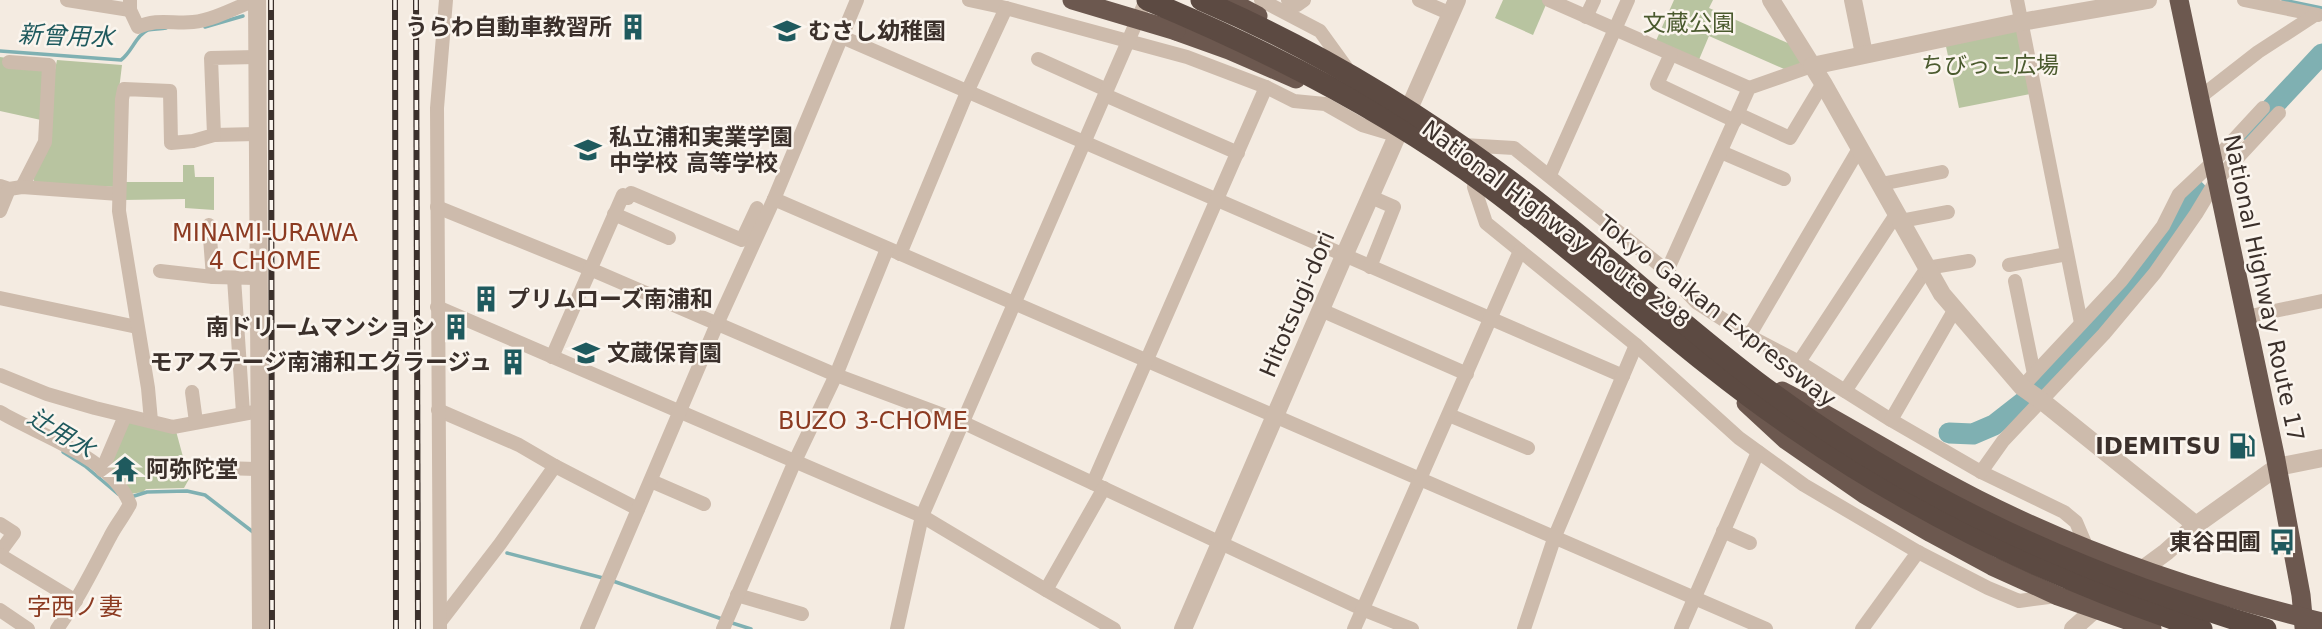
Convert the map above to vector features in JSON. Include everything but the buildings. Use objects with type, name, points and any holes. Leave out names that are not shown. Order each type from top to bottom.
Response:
[{"type":"highway","name":"National Highway Route 298","points":[[1072,0],[1176,31],[1283,73],[1337,100],[1399,136],[1474,187],[1729,376]]},
{"type":"highway","name":"Tokyo Gaikan Expressway","points":[[1146,0],[1291,65],[1435,149],[1539,226],[1755,401],[1804,436],[1889,489],[1982,540],[2038,566],[2130,604],[2202,629]]},
{"type":"highway","name":"Tokyo Gaikan Expressway","points":[[1201,0],[1300,47],[1374,89],[1444,134],[1559,219],[1756,380],[1851,446],[1990,523],[2081,565],[2194,607],[2266,629]]},
{"type":"highway","name":"National Highway Route 298","points":[[1228,0],[1298,36],[1411,110],[1458,145],[1729,376],[1773,419],[1877,476]]},
{"type":"highway","name":"National Highway Route 17","points":[[2179,0],[2277,467],[2301,595],[2303,623]]},
{"type":"highway","points":[[1729,376],[1829,415],[1977,499],[2087,548],[2303,623],[2322,622]]},
{"type":"highway","points":[[1729,376],[1786,440],[1864,494],[1992,566],[2058,596],[2141,627]]},
{"type":"street","points":[[67,0],[130,5],[138,27],[146,23],[165,21],[193,22],[256,0],[259,278],[251,412]]},
{"type":"street","points":[[440,625],[437,108],[446,0]]},
{"type":"street","points":[[587,629],[716,324],[774,199],[858,0]]},
{"type":"street","points":[[969,0],[1187,57],[1294,101],[1325,104],[1362,125],[1399,136]]},
{"type":"street","points":[[897,629],[922,516],[1146,0]]},
{"type":"street","points":[[1261,0],[1320,31],[1346,67]]},
{"type":"street","points":[[1288,0],[1297,5],[1304,0]]},
{"type":"street","points":[[1419,0],[1454,7]]},
{"type":"street","points":[[1549,0],[1749,88],[1812,66],[1864,54],[2021,22],[2148,0]]},
{"type":"street","points":[[1586,17],[1594,0]]},
{"type":"street","points":[[1550,175],[1628,0]]},
{"type":"street","points":[[1770,0],[1860,146],[1942,294],[2028,380],[2042,401],[2196,526]]},
{"type":"street","points":[[1853,0],[1864,54]]},
{"type":"street","points":[[2017,0],[2081,323]]},
{"type":"street","points":[[2244,0],[2319,15]]},
{"type":"street","name":"Hitotsugi-dori","points":[[1183,629],[1454,7]]},
{"type":"street","points":[[723,629],[795,461],[1006,8]]},
{"type":"street","points":[[2199,98],[2258,52],[2319,15]]},
{"type":"street","points":[[842,37],[1623,376]]},
{"type":"street","points":[[1671,54],[1657,84],[1790,138],[1823,83]]},
{"type":"street","points":[[214,135],[211,58],[257,57]]},
{"type":"street","points":[[1038,59],[1238,153]]},
{"type":"street","points":[[0,211],[10,187],[45,142],[49,65],[9,62]]},
{"type":"street","points":[[1046,590],[1098,485],[1145,361],[1266,88]]},
{"type":"street","points":[[1667,271],[1749,88]]},
{"type":"street","points":[[151,421],[151,405],[118,211],[124,89],[170,91],[171,142],[193,141],[214,135],[257,134]]},
{"type":"street","points":[[1981,472],[2003,441],[2104,334],[2155,273],[2196,214],[2214,172],[2263,108]]},
{"type":"street","points":[[2028,380],[2121,281],[2163,226],[2179,194],[2214,172],[2279,113]]},
{"type":"street","points":[[1458,145],[1514,148],[1667,271],[1696,302],[1981,472],[2064,512],[2076,522],[2087,548]]},
{"type":"street","points":[[1749,336],[1860,146]]},
{"type":"street","points":[[1721,152],[1784,178]]},
{"type":"street","points":[[1881,184],[1942,172]]},
{"type":"street","points":[[10,187],[119,194]]},
{"type":"street","points":[[1474,187],[1486,223],[1636,345],[1739,438],[1815,492],[1918,552],[2019,601],[2058,596]]},
{"type":"street","points":[[552,357],[623,195],[628,198],[631,194],[742,240],[757,208]]},
{"type":"street","points":[[1370,267],[1394,207],[1371,197]]},
{"type":"street","points":[[774,199],[1766,629]]},
{"type":"street","points":[[437,207],[590,269],[836,375],[962,422],[1363,609],[1412,629]]},
{"type":"street","points":[[1799,362],[1899,217],[1948,212]]},
{"type":"street","points":[[614,214],[670,238]]},
{"type":"street","points":[[209,225],[213,277]]},
{"type":"street","points":[[1354,629],[1520,251]]},
{"type":"street","points":[[2009,265],[2067,254]]},
{"type":"street","points":[[1845,391],[1927,268],[1969,261]]},
{"type":"street","points":[[160,271],[213,277],[259,278]]},
{"type":"street","points":[[234,278],[260,469],[261,629]]},
{"type":"street","points":[[2015,281],[2028,380]]},
{"type":"street","points":[[0,298],[137,327]]},
{"type":"street","points":[[2246,317],[2322,301]]},
{"type":"street","points":[[437,307],[922,516],[1114,629]]},
{"type":"street","points":[[1891,420],[1955,309]]},
{"type":"street","points":[[1321,310],[1467,374]]},
{"type":"street","points":[[1524,629],[1555,536],[1636,345]]},
{"type":"street","points":[[0,375],[47,394],[173,427],[251,412]]},
{"type":"street","points":[[191,392],[196,422]]},
{"type":"street","points":[[438,410],[519,445],[638,509]]},
{"type":"street","points":[[0,412],[69,446],[102,470],[128,498],[124,516],[57,629]]},
{"type":"street","points":[[1449,415],[1528,448]]},
{"type":"street","points":[[102,470],[125,416]]},
{"type":"street","points":[[1681,629],[1758,452]]},
{"type":"street","points":[[2073,629],[2196,526],[2277,467],[2322,458]]},
{"type":"street","points":[[440,625],[555,466]]},
{"type":"street","points":[[222,468],[260,469]]},
{"type":"street","points":[[651,481],[704,504]]},
{"type":"street","points":[[0,524],[14,533],[0,553],[76,601]]},
{"type":"street","points":[[1723,531],[1750,543]]},
{"type":"street","points":[[1862,629],[1918,552]]},
{"type":"street","points":[[737,595],[802,614]]},
{"type":"street","points":[[0,610],[28,629]]},
{"type":"green space","points":[[1503,0],[1548,0],[1533,35],[1495,18]]},
{"type":"green space","name":"文蔵公園","points":[[1674,0],[1713,0],[1709,8],[1790,44],[1801,61],[1799,65],[1784,69],[1709,36],[1698,62],[1655,43]]},
{"type":"green space","name":"ちびっこ広場","points":[[2021,22],[2035,93],[1959,108],[1944,37]]},
{"type":"green space","points":[[0,57],[47,72],[41,120],[0,111]]},
{"type":"green space","points":[[57,60],[122,65],[118,98],[116,187],[35,183],[33,178]]},
{"type":"green space","points":[[183,165],[194,165],[195,177],[214,177],[214,210],[185,208],[185,199],[123,200],[122,182],[183,182]]},
{"type":"green space","points":[[128,420],[176,431],[189,479],[184,488],[146,489],[130,494],[107,471]]},
{"type":"waterway","points":[[2283,0],[2322,8]]},
{"type":"waterway","name":"新曾用水","points":[[205,27],[243,16]]},
{"type":"waterway","name":"新曾用水","points":[[0,51],[121,60],[144,32],[166,28]]},
{"type":"waterway","points":[[2250,131],[2322,54]]},
{"type":"waterway","points":[[1949,433],[1973,434],[1994,425],[2026,400],[2095,327],[2150,258],[2196,191]]},
{"type":"waterway","name":"辻用水","points":[[63,452],[85,466],[118,494]]},
{"type":"waterway","name":"辻用水","points":[[131,497],[147,492],[187,491],[205,495],[253,532]]},
{"type":"waterway","points":[[507,553],[603,578]]},
{"type":"waterway","points":[[610,580],[722,619]]},
{"type":"waterway","points":[[729,622],[751,629]]},
{"type":"railway","points":[[271,0],[272,629]]},
{"type":"railway","points":[[395,0],[396,629]]},
{"type":"railway","points":[[416,0],[418,629]]},
{"type":"place","name":"うらわ自動車教習所","points":[[633,27]]},
{"type":"place","name":"むさし幼稚園","points":[[787,31]]},
{"type":"place","name":"私立浦和実業学園 中学校 高等学校","points":[[588,150]]},
{"type":"place","name":"プリムローズ南浦和","points":[[486,299]]},
{"type":"place","name":"南ドリームマンション","points":[[456,327]]},
{"type":"place","name":"文蔵保育園","points":[[586,353]]},
{"type":"place","name":"モアステージ南浦和エクラージュ","points":[[513,362]]},
{"type":"place","name":"IDEMITSU","points":[[2242,446]]},
{"type":"place","name":"阿弥陀堂","points":[[125,469]]},
{"type":"place","name":"東谷田圃","points":[[2282,542]]},
{"type":"district","name":"MINAMI-URAWA 4 CHOME","points":[[265,247]]},
{"type":"district","name":"BUZO 3-CHOME","points":[[873,421]]},
{"type":"district","name":"字西ノ妻","points":[[75,607]]}]
